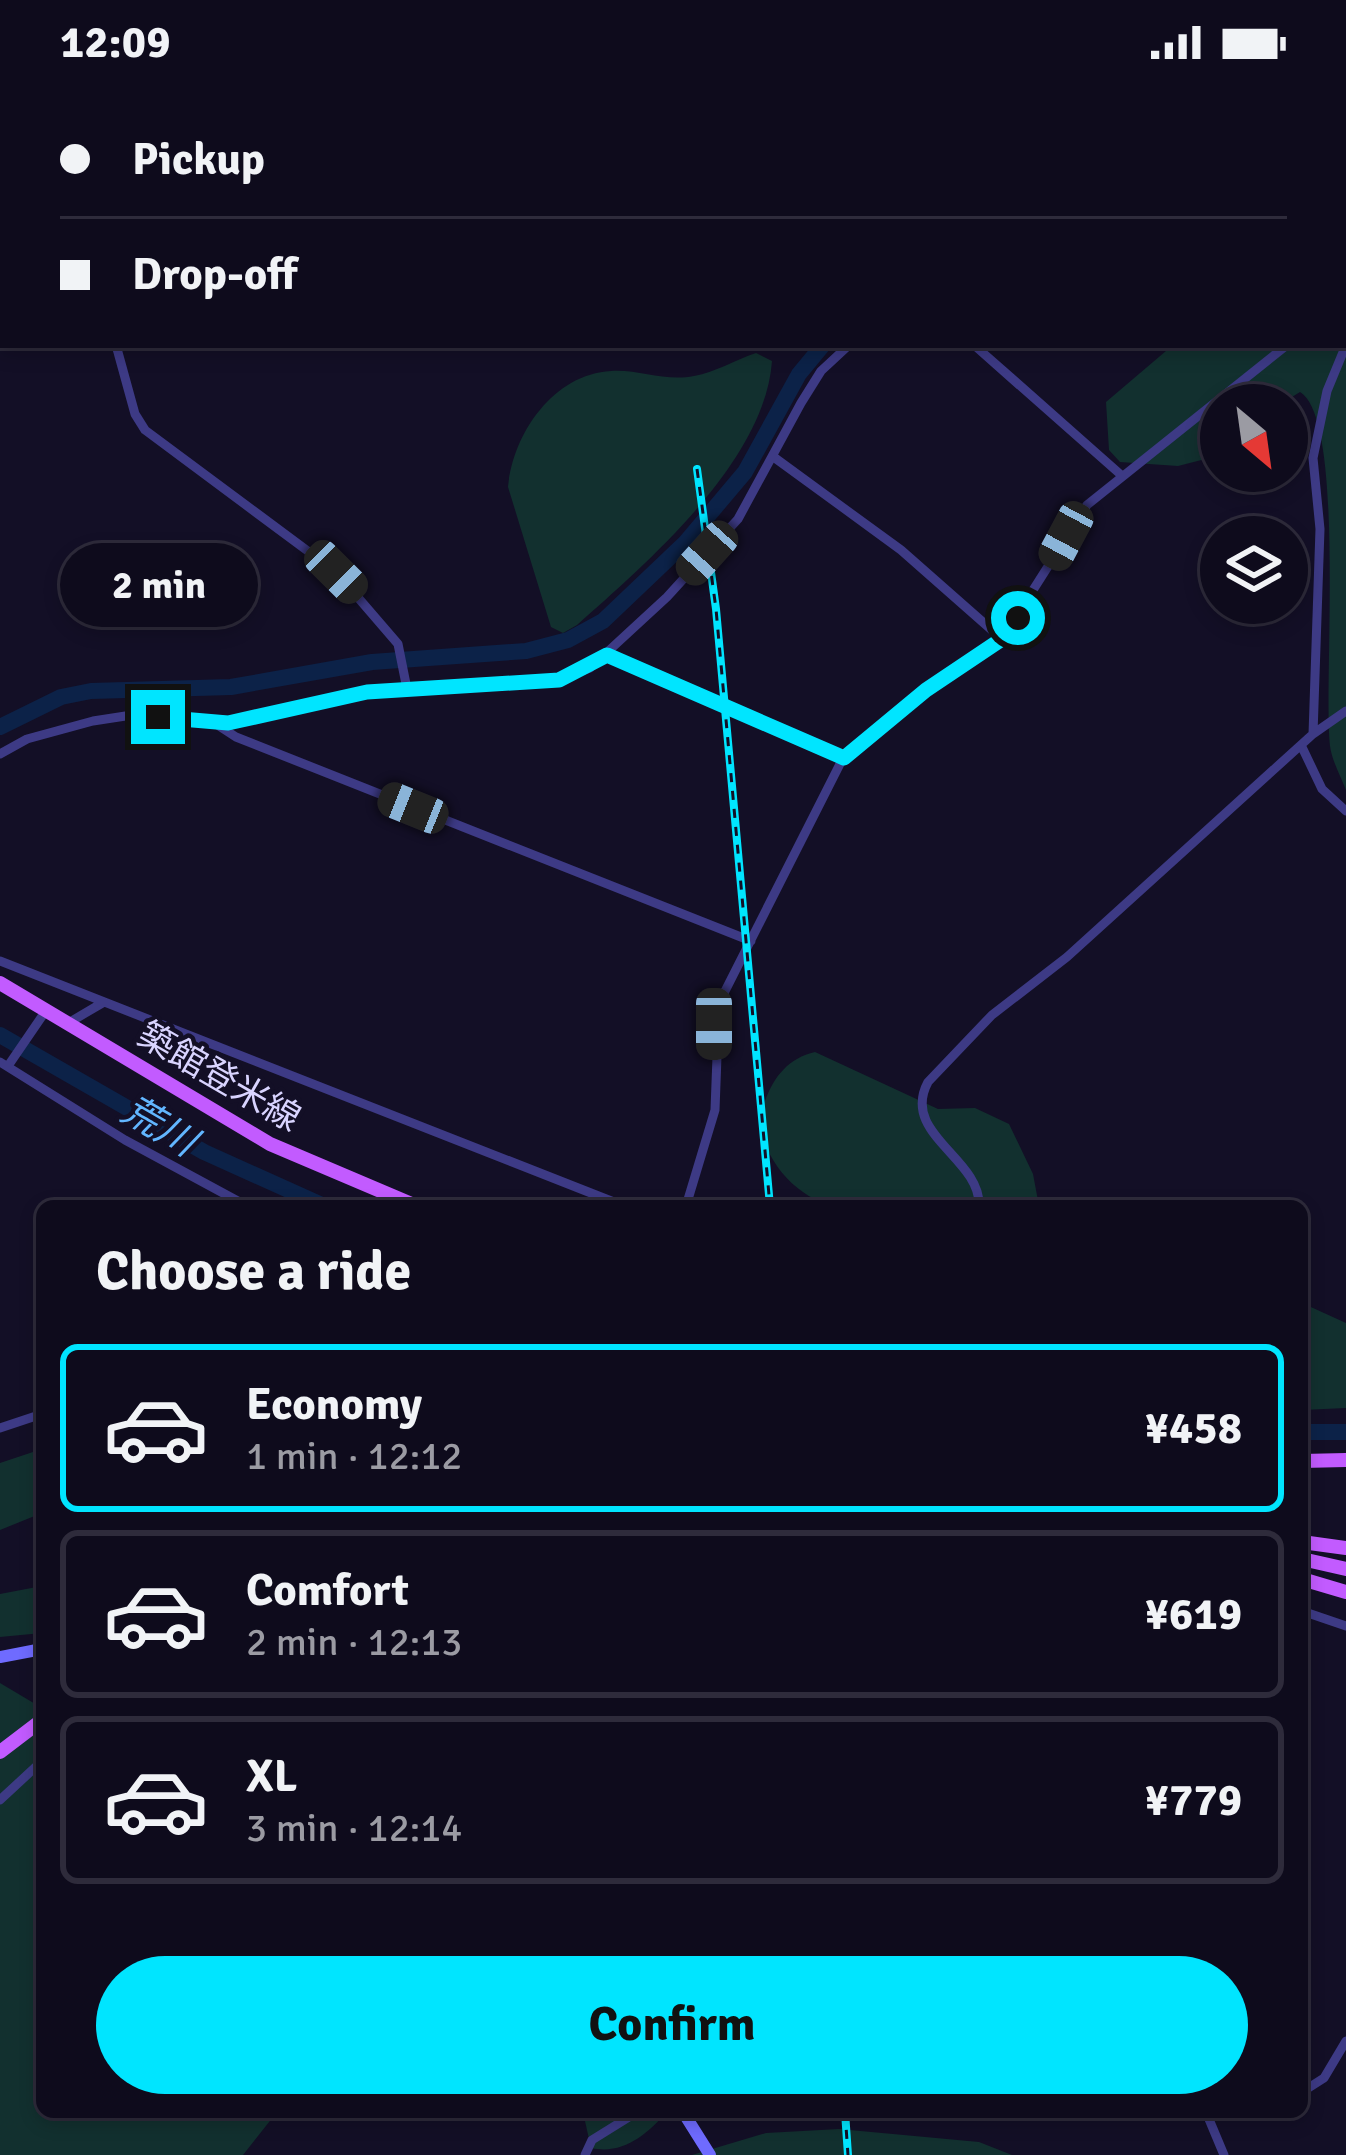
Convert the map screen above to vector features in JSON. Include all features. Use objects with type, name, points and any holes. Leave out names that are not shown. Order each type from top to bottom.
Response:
[{"type":"main road","name":"築館登米線","points":[[0,983],[270,1144],[402,1200]]},
{"type":"main road","points":[[1308,1462],[1346,1460]]},
{"type":"main road","points":[[1308,1543],[1346,1548]]},
{"type":"main road","points":[[1308,1560],[1346,1569]]},
{"type":"main road","points":[[1308,1581],[1346,1592]]},
{"type":"main road","points":[[0,1752],[36,1725]]},
{"type":"street","points":[[117,348],[135,414],[145,430],[336,572],[398,644],[407,689]]},
{"type":"street","points":[[0,754],[27,740],[93,721],[132,716],[250,720],[339,697],[559,680],[607,655],[738,519],[821,371],[846,348]]},
{"type":"street","points":[[977,348],[1120,474]]},
{"type":"street","points":[[688,1200],[715,1110],[719,1003],[844,758],[926,690],[1002,639],[1087,505],[1283,348]]},
{"type":"street","points":[[1313,734],[1320,529],[1313,458],[1328,392],[1345,348]]},
{"type":"street","points":[[775,458],[901,550],[1002,639]]},
{"type":"street","points":[[607,655],[844,758]]},
{"type":"street","points":[[978,1200],[975,1183],[924,1119],[922,1093],[928,1082],[992,1015],[1067,958],[1313,734],[1346,711]]},
{"type":"street","points":[[211,721],[236,737],[751,941]]},
{"type":"street","points":[[1301,745],[1322,789],[1346,811]]},
{"type":"street","points":[[0,962],[609,1200]]},
{"type":"street","points":[[70,1022],[104,1002]]},
{"type":"street","points":[[47,1009],[7,1063],[125,1140],[236,1200]]},
{"type":"street","points":[[0,1428],[36,1416]]},
{"type":"street","points":[[1308,1613],[1346,1627]]},
{"type":"street","points":[[0,1657],[36,1650]]},
{"type":"street","points":[[0,1800],[36,1767]]},
{"type":"street","points":[[1308,2088],[1324,2078],[1346,2041]]},
{"type":"street","points":[[585,2155],[592,2140],[627,2118]]},
{"type":"street","points":[[689,2118],[710,2155]]},
{"type":"street","points":[[1209,2118],[1224,2155]]},
{"type":"green space","points":[[1169,348],[1346,348],[1346,790],[1330,746],[1328,500],[1308,384],[1200,384],[1200,460],[1178,466],[1120,462],[1109,450],[1106,402]]},
{"type":"green space","points":[[756,353],[772,361],[765,398],[726,472],[668,540],[577,625],[563,633],[551,627],[508,487],[518,447],[540,410],[572,383],[590,375],[621,371],[683,377],[710,372]]},
{"type":"green space","points":[[815,1052],[938,1109],[975,1108],[1009,1124],[1033,1174],[1038,1200],[816,1200],[777,1167],[763,1135],[765,1101],[778,1076],[797,1059]]},
{"type":"green space","points":[[1308,1306],[1346,1323],[1346,1408],[1308,1410]]},
{"type":"green space","points":[[36,1451],[36,1515],[0,1530],[0,1463]]},
{"type":"green space","points":[[36,1587],[36,1634],[0,1637],[0,1594]]},
{"type":"green space","points":[[0,1683],[36,1704],[36,2118],[272,2118],[243,2155],[0,2155]]},
{"type":"green space","points":[[584,2118],[661,2118],[633,2141],[613,2149],[591,2148]]},
{"type":"green space","points":[[839,2129],[979,2142],[1012,2155],[692,2155],[766,2133]]},
{"type":"waterway","points":[[0,727],[61,697],[91,691],[231,687],[372,662],[526,651],[568,640],[603,621],[686,542],[745,472],[799,374],[821,348]]},
{"type":"waterway","name":"荒川","points":[[0,1035],[204,1152],[311,1200]]},
{"type":"waterway","name":"荒川","points":[[1308,1432],[1346,1432]]},
{"type":"railway","points":[[697,469],[716,609],[769,1200]]},
{"type":"railway","points":[[845,2118],[848,2155]]},
{"type":"route","points":[[158,717],[228,723],[367,692],[559,680],[590,668],[607,655],[844,758],[926,690],[1002,639],[1018,618]]}]
